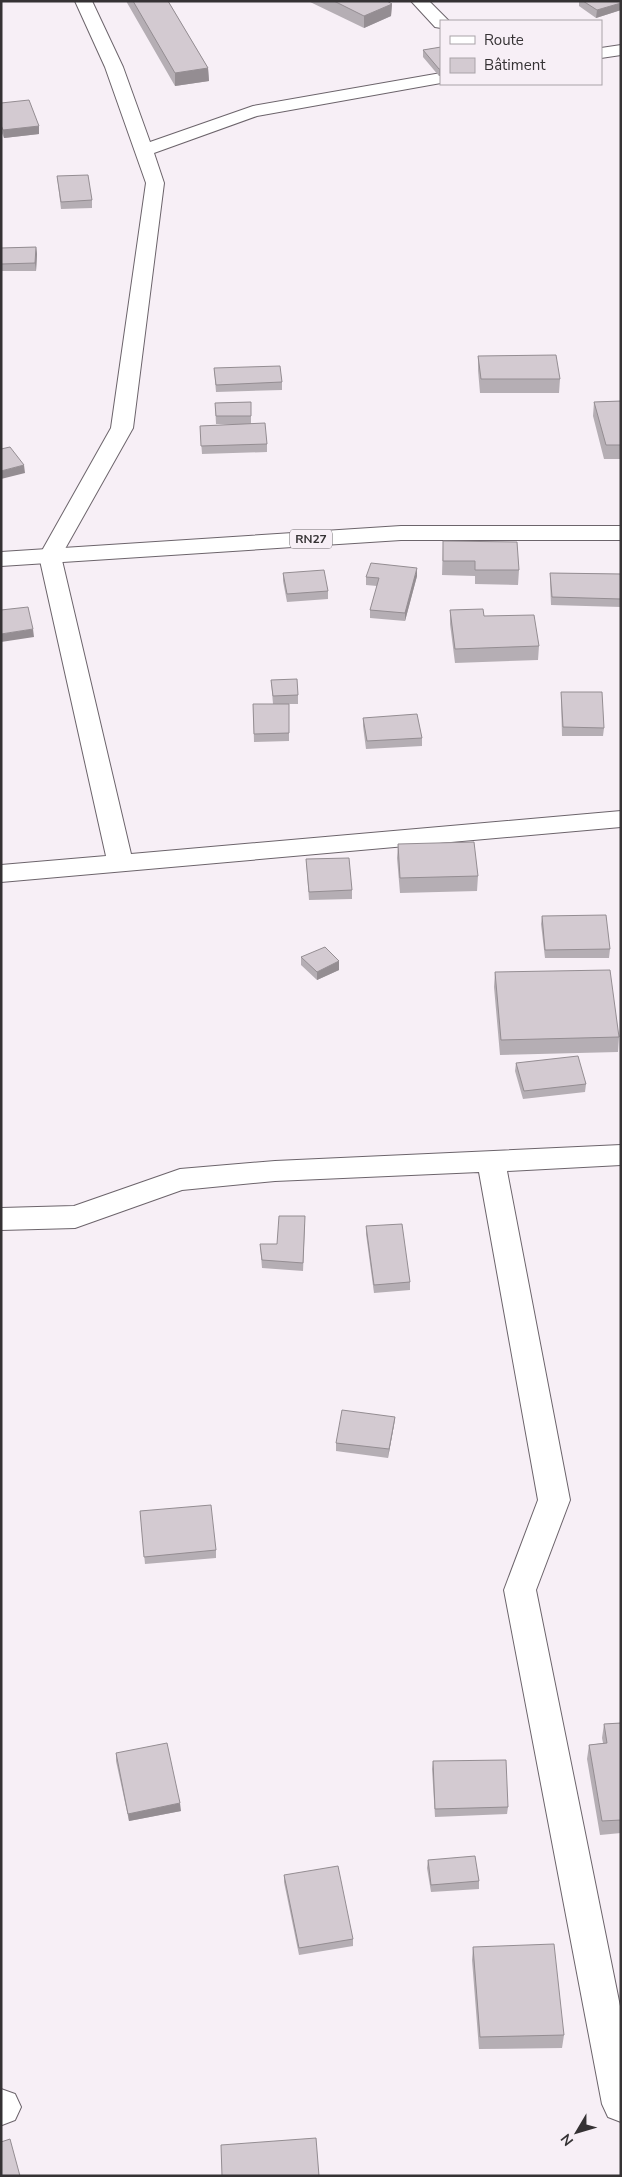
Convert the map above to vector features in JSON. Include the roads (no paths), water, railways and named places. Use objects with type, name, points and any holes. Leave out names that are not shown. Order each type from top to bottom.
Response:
[{"type":"street","points":[[84,1],[114,68],[155,183],[122,428],[50,556],[120,863]]},
{"type":"street","points":[[419,1],[440,22]]},
{"type":"street","points":[[602,53],[621,50]]},
{"type":"street","points":[[144,150],[253,111],[440,78]]},
{"type":"street","name":"RN27","points":[[1,559],[401,533],[621,533]]},
{"type":"street","points":[[1,874],[621,819]]},
{"type":"street","points":[[1,1219],[75,1216],[180,1180],[274,1171],[621,1155]]},
{"type":"street","points":[[491,1161],[554,1500],[520,1590],[621,2104]]}]
